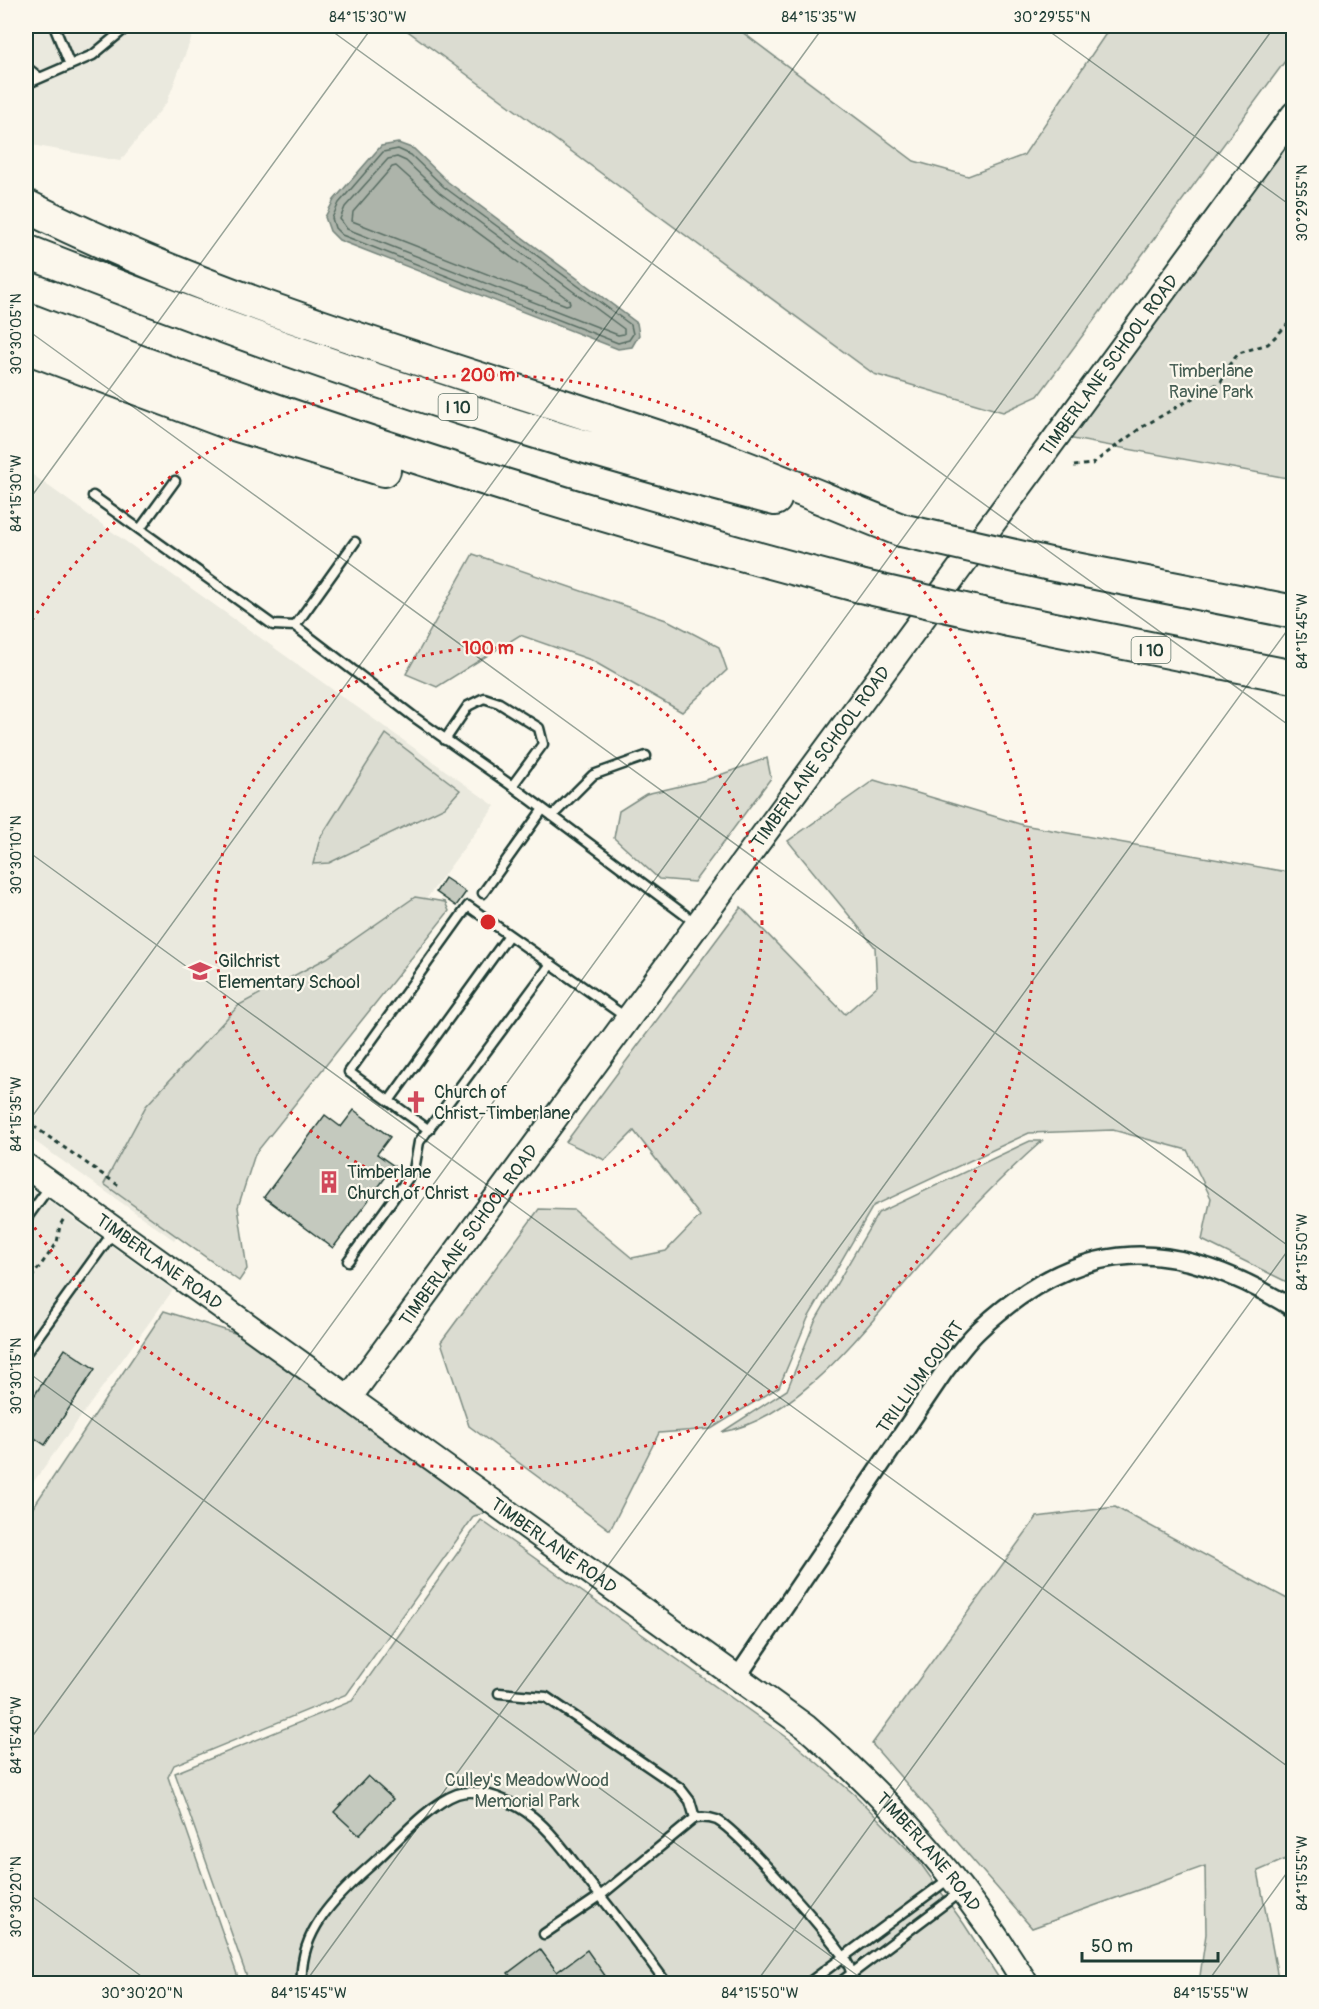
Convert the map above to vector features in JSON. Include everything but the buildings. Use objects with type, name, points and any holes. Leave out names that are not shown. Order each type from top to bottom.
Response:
[{"type":"highway","points":[[26,206],[140,257],[265,306],[390,351],[710,455],[901,530]]},
{"type":"highway","name":"I 10","points":[[26,251],[204,320],[447,404],[705,480],[901,530],[1050,564],[1293,612]]},
{"type":"highway","name":"I 10","points":[[26,319],[214,391],[342,435],[524,493],[730,552],[860,586],[1008,620],[1293,677]]},
{"type":"highway","points":[[26,347],[224,421],[354,462],[554,515],[730,552]]},
{"type":"street","name":"TIMBERLANE SCHOOL ROAD","points":[[349,1398],[1293,114]]},
{"type":"street","name":"TIMBERLANE ROAD","points":[[26,1166],[806,1727],[855,1768],[889,1802],[958,1883],[1004,1946],[1026,1983]]},
{"type":"street","name":"TRILLIUM COURT","points":[[738,1676],[944,1372],[977,1331],[1008,1305],[1046,1280],[1084,1264],[1123,1254],[1170,1256],[1210,1268],[1243,1281],[1293,1309]]},
{"type":"lane","points":[[54,26],[70,65]]},
{"type":"lane","points":[[26,84],[93,55],[128,26]]},
{"type":"lane","points":[[26,67],[40,78]]},
{"type":"lane","points":[[140,529],[175,481]]},
{"type":"lane","points":[[93,496],[273,625],[295,626],[445,740],[512,786],[697,924]]},
{"type":"lane","points":[[295,626],[355,542]]},
{"type":"lane","points":[[445,740],[468,706],[484,698],[499,703],[539,728],[543,744],[512,786]]},
{"type":"lane","points":[[552,816],[593,775],[646,756]]},
{"type":"lane","points":[[483,893],[543,809]]},
{"type":"lane","points":[[429,1130],[349,1072],[468,906],[628,1019]]},
{"type":"lane","points":[[389,1101],[509,935]]},
{"type":"lane","points":[[348,1261],[414,1170],[419,1142],[551,964]]},
{"type":"lane","points":[[26,1219],[51,1185]]},
{"type":"lane","points":[[26,1353],[114,1230]]},
{"type":"lane","points":[[500,1694],[546,1697],[680,1788],[690,1802],[694,1818]]},
{"type":"lane","points":[[302,1983],[305,1953],[313,1929],[326,1909],[437,1804],[458,1793],[478,1792],[503,1801],[532,1816],[556,1840],[667,1983]]},
{"type":"lane","points":[[544,1934],[600,1896],[694,1818],[704,1816],[717,1821],[732,1833],[782,1885],[842,1957],[855,1983]]},
{"type":"lane","points":[[807,1983],[842,1957],[958,1883]]},
{"type":"lane","points":[[838,1983],[958,1883]]},
{"type":"path","points":[[1074,466],[1092,464],[1142,427],[1221,382],[1229,365],[1239,353],[1268,344],[1293,318]]},
{"type":"path","points":[[26,1121],[91,1169],[118,1185]]},
{"type":"path","points":[[26,1285],[57,1243],[60,1225],[76,1202]]},
{"type":"shaded area","points":[[26,26],[196,26],[167,102],[120,161],[26,144]]},
{"type":"shaded area","name":"Gilchrist Elementary School","points":[[26,470],[495,806],[174,1240],[26,1135]]},
{"type":"shaded area","points":[[26,1185],[173,1290],[26,1492]]},
{"type":"green space","points":[[401,26],[734,26],[914,161],[968,176],[1024,155],[1111,26],[1293,26],[1294,49],[1038,396],[1003,412],[874,374]]},
{"type":"green space","name":"Timberlane Ravine Park","points":[[1293,138],[1293,479],[1067,438],[1076,420]]},
{"type":"green space","points":[[473,554],[669,621],[719,647],[727,670],[682,712],[591,660],[520,635],[437,687],[406,674]]},
{"type":"green space","points":[[386,734],[460,790],[445,807],[329,863],[313,864],[320,838]]},
{"type":"green space","points":[[767,758],[771,778],[694,882],[659,879],[614,838],[619,811],[646,794],[706,780]]},
{"type":"green space","points":[[874,780],[1023,825],[1293,873],[1293,1285],[1202,1240],[1211,1198],[1187,1150],[1113,1130],[1029,1133],[873,1206],[808,1318],[779,1387],[711,1429],[659,1433],[610,1530],[469,1426],[441,1342],[539,1209],[574,1210],[632,1258],[666,1251],[700,1216],[634,1131],[605,1160],[566,1142],[741,907],[845,1014],[877,986],[875,947],[788,841]]},
{"type":"green space","points":[[415,897],[445,902],[449,911],[255,1154],[238,1207],[247,1269],[239,1281],[104,1184],[146,1106],[239,1005],[327,958]]},
{"type":"green space","points":[[1030,1141],[1042,1141],[959,1222],[828,1369],[803,1391],[777,1409],[750,1423],[722,1432],[787,1390],[815,1321],[878,1213]]},
{"type":"green space","points":[[164,1311],[244,1336],[514,1529],[511,1530],[486,1513],[474,1516],[347,1694],[174,1765],[168,1777],[240,1983],[26,1984],[26,1518]]},
{"type":"green space","points":[[1115,1507],[1293,1602],[1293,1856],[1258,1871],[1279,1983],[1199,1983],[1206,1934],[1205,1866],[1032,1928],[872,1744],[1037,1517]]},
{"type":"green space","name":"Culley's MeadowWood Memorial Park","points":[[481,1520],[788,1738],[855,1795],[918,1860],[964,1924],[1002,1983],[249,1983],[175,1773],[352,1701]]},
{"type":"water","points":[[398,143],[414,149],[448,182],[637,323],[639,335],[632,347],[618,349],[339,240],[330,231],[325,217],[334,200],[381,146]]},
{"type":"place","name":"Gilchrist Elementary School","points":[[200,971]]},
{"type":"place","name":"Church of Christ-Timberlane","points":[[416,1102]]},
{"type":"place","name":"Timberlane Church of Christ","points":[[329,1182]]}]
